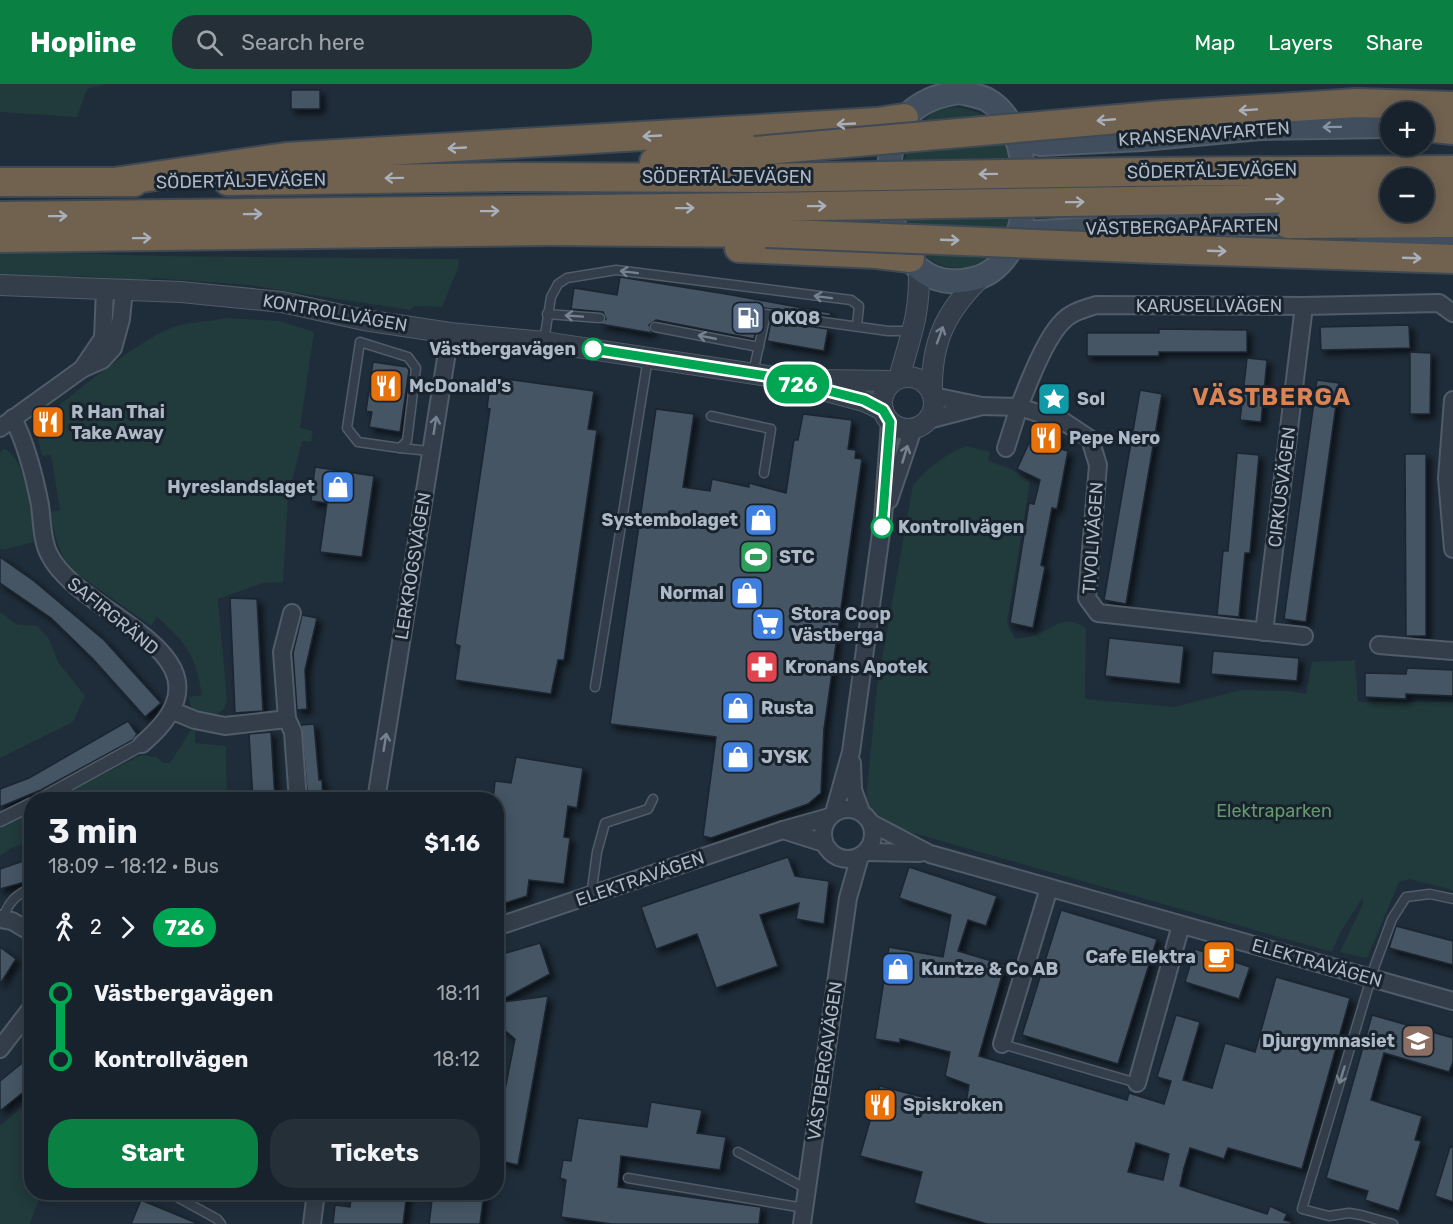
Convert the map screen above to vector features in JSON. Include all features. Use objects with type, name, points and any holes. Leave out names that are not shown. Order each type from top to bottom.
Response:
[{"type":"highway","points":[[758,164],[1164,115],[1357,103],[1453,106]]},
{"type":"highway","points":[[114,182],[286,157],[904,118]]},
{"type":"highway","points":[[1434,127],[1453,130]]},
{"type":"highway","name":"SÖDERTÄLJEVÄGEN","points":[[0,182],[515,177],[758,164],[1130,172],[1453,170]]},
{"type":"highway","name":"SÖDERTÄLJEVÄGEN","points":[[0,216],[1380,197]]},
{"type":"highway","points":[[1434,197],[1453,197]]},
{"type":"highway","points":[[1288,224],[1453,223]]},
{"type":"highway","points":[[0,238],[560,230],[766,234],[1453,259]]},
{"type":"highway","points":[[177,237],[255,247],[372,251],[653,245],[866,253],[914,263]]},
{"type":"main road","points":[[940,90],[984,92],[1002,112],[1017,139],[1025,171],[1025,207],[1018,234],[1007,256],[982,276],[965,281],[949,281],[932,276],[914,263],[899,243],[891,221],[887,190],[890,158],[895,134],[904,118],[940,90]]},
{"type":"main road","points":[[1434,125],[1453,123]]},
{"type":"main road","name":"KRANSENAVFARTEN","points":[[1017,139],[1041,144],[1142,139],[1260,128],[1380,126]]},
{"type":"main road","name":"VÄSTBERGAPÅFARTEN","points":[[1018,234],[1180,224],[1288,224],[1342,237],[1453,238]]},
{"type":"street","points":[[824,843],[823,829],[832,815],[851,752],[883,518],[886,416],[883,396],[895,380],[914,331],[920,302],[914,263]]},
{"type":"street","points":[[883,518],[920,425],[934,408],[932,364],[946,320],[964,293],[982,276]]},
{"type":"street","name":"KONTROLLVÄGEN","points":[[0,285],[181,292],[282,302],[364,320],[450,333],[544,342],[774,377],[857,382],[895,380]]},
{"type":"street","points":[[7,423],[82,369],[103,338],[114,290]]},
{"type":"street","name":"KARUSELLVÄGEN","points":[[1006,447],[1030,378],[1061,322],[1074,312],[1096,305],[1304,306],[1439,303],[1453,313]]},
{"type":"street","name":"CIRKUSVÄGEN","points":[[1264,632],[1304,306]]},
{"type":"street","name":"LERKROGSVÄGEN","points":[[377,792],[450,333]]},
{"type":"street","name":"KONTROLLVÄGEN","points":[[774,377],[864,400],[886,416]]},
{"type":"street","points":[[895,380],[917,378],[926,383],[933,394],[981,406],[1019,407]]},
{"type":"street","points":[[1453,400],[1447,478],[1453,549]]},
{"type":"street","points":[[886,416],[905,430],[981,406]]},
{"type":"street","name":"TIVOLIVÄGEN","points":[[1019,407],[1063,421],[1090,438],[1098,465],[1087,598],[1098,613],[1304,636]]},
{"type":"street","name":"SAFIRGRÄND","points":[[7,423],[33,467],[48,553],[61,575],[133,627],[171,664],[178,690],[173,711]]},
{"type":"street","points":[[292,613],[282,652],[287,719],[293,732],[297,792]]},
{"type":"street","points":[[1379,645],[1453,651]]},
{"type":"street","points":[[55,792],[142,744],[163,726],[173,711],[195,720],[225,726],[287,719]]},
{"type":"street","points":[[783,830],[824,843],[839,858],[863,854],[873,838],[853,790],[851,752]]},
{"type":"street","points":[[0,820],[24,808]]},
{"type":"street","points":[[832,815],[847,809],[866,818]]},
{"type":"street","name":"ELEKTRAVÄGEN","points":[[504,924],[832,815]]},
{"type":"street","name":"ELEKTRAVÄGEN","points":[[866,818],[930,854],[1453,1001]]},
{"type":"street","name":"ELEKTRAVÄGEN","points":[[863,854],[930,854]]},
{"type":"street","name":"VÄSTBERGAVÄGEN","points":[[803,1216],[848,898],[863,854]]},
{"type":"street","name":"VÄSTBERGAVÄGEN","points":[[839,858],[848,898]]},
{"type":"street","points":[[1002,1044],[1050,888]]},
{"type":"street","points":[[1,919],[24,928]]},
{"type":"street","points":[[1137,1083],[1181,925]]},
{"type":"street","points":[[0,1049],[24,1018]]},
{"type":"street","points":[[312,1224],[315,1200]]},
{"type":"lane","points":[[544,342],[551,297],[558,284],[567,278],[616,270],[851,300],[859,306],[857,326]]},
{"type":"lane","points":[[547,314],[600,318]]},
{"type":"lane","points":[[753,374],[766,314],[888,331],[914,331]]},
{"type":"lane","points":[[654,327],[759,346]]},
{"type":"lane","points":[[399,448],[406,441],[416,368],[408,357],[360,342],[347,428],[358,442],[399,448],[430,451]]},
{"type":"lane","points":[[595,687],[648,357]]},
{"type":"lane","points":[[711,416],[771,429],[764,473]]},
{"type":"lane","points":[[591,896],[597,852],[605,823],[648,809],[653,799]]},
{"type":"lane","points":[[1,919],[19,893],[24,891]]},
{"type":"lane","points":[[1393,1224],[1349,1213],[1329,1216],[1302,1209],[1371,979],[1392,919],[1406,897],[1430,894],[1453,900]]},
{"type":"lane","points":[[1002,1044],[1137,1083]]},
{"type":"lane","points":[[738,1152],[807,1189]]},
{"type":"lane","points":[[628,1178],[803,1216]]},
{"type":"lane","points":[[183,1200],[217,1218],[221,1224]]},
{"type":"green space","points":[[0,84],[108,84],[87,89],[77,117],[0,112]]},
{"type":"green space","points":[[956,107],[987,117],[1003,136],[1010,158],[1013,184],[1011,210],[1004,234],[991,254],[973,265],[949,267],[929,259],[915,242],[906,221],[902,196],[903,171],[909,147],[919,126],[934,112]]},
{"type":"green space","points":[[0,251],[164,256],[459,259],[458,268],[442,307],[415,306],[410,310],[248,285],[154,278],[146,281],[81,276],[0,276]]},
{"type":"green space","points":[[226,318],[280,321],[314,332],[300,428],[313,431],[311,442],[302,441],[288,497],[283,582],[263,583],[218,599],[227,700],[224,709],[210,718],[198,714],[191,706],[189,697],[202,695],[200,682],[193,660],[175,634],[157,617],[151,626],[72,570],[67,563],[57,542],[50,512],[60,510],[51,455],[42,456],[35,426],[46,433],[63,422],[54,410],[115,362],[151,338],[180,325]]},
{"type":"green space","name":"Elektraparken","points":[[966,446],[990,452],[988,461],[1011,469],[1030,482],[1007,622],[1015,639],[1035,635],[1066,622],[1086,628],[1085,699],[1175,707],[1241,690],[1289,691],[1306,694],[1312,662],[1355,660],[1358,702],[1453,702],[1453,890],[1409,879],[1399,882],[1367,958],[1340,952],[1362,906],[1363,897],[1340,933],[1332,952],[892,827],[878,819],[867,802],[877,687],[913,485],[937,462]]},
{"type":"green space","points":[[4,449],[12,454],[23,475],[37,541],[3,550],[0,549],[0,452]]},
{"type":"green space","points":[[0,612],[16,624],[37,626],[49,639],[58,662],[85,696],[73,722],[0,758]]},
{"type":"green space","points":[[191,730],[195,730],[195,743],[226,746],[227,792],[69,792],[141,755],[156,757],[164,763],[170,763]]},
{"type":"green space","points":[[24,816],[24,843],[0,856],[0,828]]},
{"type":"green space","points":[[24,1105],[24,1200],[39,1200],[30,1224],[0,1224],[0,1126]]},
{"type":"building","points":[[291,90],[320,90],[320,109],[291,109]]},
{"type":"building","points":[[620,277],[831,313],[830,316],[764,308],[760,313],[754,339],[656,320],[649,325],[652,333],[600,324],[606,319],[603,312],[571,309],[574,288],[617,295]]},
{"type":"building","points":[[771,321],[828,329],[824,351],[767,341]]},
{"type":"building","points":[[1409,325],[1410,348],[1321,350],[1320,327]]},
{"type":"building","points":[[1159,329],[1247,330],[1247,352],[1159,352],[1159,356],[1087,356],[1087,333],[1159,333]]},
{"type":"building","points":[[1410,352],[1431,353],[1430,414],[1410,414]]},
{"type":"building","points":[[1247,358],[1267,360],[1261,422],[1240,420]]},
{"type":"building","points":[[373,362],[407,367],[409,370],[400,432],[369,427],[372,412],[366,411]]},
{"type":"building","points":[[491,377],[594,391],[588,429],[597,430],[564,660],[558,660],[551,694],[455,680],[460,646],[455,644],[490,409],[487,408]]},
{"type":"building","points":[[1317,380],[1339,383],[1306,622],[1284,619]]},
{"type":"building","points":[[1140,390],[1162,394],[1126,604],[1104,600]]},
{"type":"building","points":[[656,409],[694,414],[683,487],[710,491],[712,479],[749,487],[749,483],[786,493],[794,440],[798,440],[803,414],[852,420],[848,449],[856,450],[855,458],[862,459],[824,729],[821,793],[808,804],[711,838],[703,836],[716,737],[610,724]]},
{"type":"building","points":[[1037,426],[1060,437],[1056,448],[1068,451],[1057,509],[1052,508],[1041,565],[1045,567],[1033,628],[1010,623],[1029,503],[1034,504],[1040,480],[1017,469]]},
{"type":"building","points":[[1237,453],[1259,455],[1250,553],[1245,553],[1239,617],[1217,615],[1223,551],[1228,551]]},
{"type":"building","points":[[1405,454],[1426,454],[1426,636],[1406,636]]},
{"type":"building","points":[[315,467],[374,476],[362,557],[320,552],[327,503],[311,501]]},
{"type":"building","points":[[0,557],[34,581],[104,640],[161,703],[145,717],[93,659],[51,618],[0,583]]},
{"type":"building","points":[[230,598],[257,599],[263,711],[235,713]]},
{"type":"building","points":[[302,615],[317,618],[305,670],[307,709],[297,710],[293,653]]},
{"type":"building","points":[[1109,638],[1184,646],[1180,684],[1105,676]]},
{"type":"building","points":[[1213,651],[1299,658],[1297,681],[1211,674]]},
{"type":"building","points":[[1407,668],[1453,670],[1453,696],[1406,694],[1406,699],[1365,697],[1365,673],[1406,674]]},
{"type":"building","points":[[128,721],[137,734],[133,740],[41,790],[24,792],[24,797],[0,807],[0,789],[29,778]]},
{"type":"building","points":[[314,724],[319,780],[322,780],[323,792],[307,792],[301,725]]},
{"type":"building","points":[[271,732],[275,792],[253,792],[249,734]]},
{"type":"building","points":[[516,757],[583,768],[577,808],[568,806],[564,837],[570,838],[564,884],[529,880],[527,896],[504,903],[504,792],[494,792],[495,781],[511,783]]},
{"type":"building","points":[[788,857],[795,876],[829,881],[824,924],[796,919],[799,903],[760,915],[778,966],[716,988],[697,934],[656,949],[641,907]]},
{"type":"building","points":[[24,861],[24,882],[0,889],[0,869]]},
{"type":"building","points":[[909,867],[997,896],[986,926],[968,920],[958,951],[1005,965],[979,1056],[1127,1100],[1129,1093],[1164,1104],[1171,1081],[1157,1077],[1176,1015],[1200,1022],[1183,1080],[1212,1088],[1225,1043],[1255,1052],[1276,977],[1350,998],[1302,1169],[1228,1148],[1224,1159],[1190,1148],[1184,1168],[1180,1186],[1267,1214],[1270,1206],[1287,1214],[1284,1220],[1291,1224],[987,1224],[914,1203],[922,1172],[860,1156],[880,1086],[965,1108],[969,1085],[945,1076],[950,1052],[900,1039],[900,1043],[875,1039],[889,947],[943,957],[951,915],[899,898]],"holes":[[[1136,1143],[1169,1154],[1163,1180],[1128,1172]]]},
{"type":"building","points":[[1061,910],[1157,939],[1118,1064],[1022,1035]]},
{"type":"building","points":[[1396,926],[1453,941],[1453,965],[1389,948]]},
{"type":"building","points":[[540,943],[550,974],[504,999],[504,954]]},
{"type":"building","points":[[0,947],[16,959],[0,984]]},
{"type":"building","points":[[1195,949],[1250,967],[1239,999],[1185,982]]},
{"type":"building","points":[[548,996],[518,1165],[504,1162],[504,1095],[515,1039],[504,1030],[504,1002]]},
{"type":"building","points":[[1372,1015],[1453,1038],[1453,1062],[1449,1072],[1384,1053],[1371,1100],[1422,1116],[1415,1140],[1421,1141],[1399,1211],[1365,1200],[1368,1191],[1326,1178]]},
{"type":"building","points":[[24,1062],[24,1092],[0,1111],[0,1081]]},
{"type":"building","points":[[651,1102],[702,1110],[697,1133],[726,1137],[720,1170],[621,1156],[618,1187],[761,1207],[759,1224],[612,1224],[561,1217],[566,1180],[560,1178],[563,1160],[571,1161],[578,1118],[647,1127]]},
{"type":"building","points":[[1450,1147],[1453,1147],[1453,1202],[1435,1196]]},
{"type":"building","points":[[141,1200],[199,1224],[131,1224]]},
{"type":"building","points":[[351,1200],[406,1200],[403,1224],[333,1224],[335,1205],[350,1207]]},
{"type":"building","points":[[432,1200],[483,1200],[480,1224],[429,1224]]},
{"type":"bus line","name":"726","points":[[593,349],[774,377],[864,400],[883,410],[890,422],[886,449],[882,527]]},
{"type":"place","name":"OKQ8","points":[[748,318]]},
{"type":"place","name":"Västbergavägen","points":[[593,349]]},
{"type":"place","name":"McDonald's","points":[[386,386]]},
{"type":"place","name":"Sol","points":[[1054,399]]},
{"type":"place","name":"R Han Thai Take Away","points":[[48,422]]},
{"type":"place","name":"Pepe Nero","points":[[1046,438]]},
{"type":"place","name":"Hyreslandslaget","points":[[338,487]]},
{"type":"place","name":"Systembolaget","points":[[761,520]]},
{"type":"place","name":"Kontrollvägen","points":[[882,527]]},
{"type":"place","name":"STC","points":[[756,557]]},
{"type":"place","name":"Normal","points":[[747,593]]},
{"type":"place","name":"Stora Coop Västberga","points":[[768,624]]},
{"type":"place","name":"Kronans Apotek","points":[[762,667]]},
{"type":"place","name":"Rusta","points":[[738,708]]},
{"type":"place","name":"JYSK","points":[[738,757]]},
{"type":"place","name":"Cafe Elektra","points":[[1219,957]]},
{"type":"place","name":"Kuntze & Co AB","points":[[898,969]]},
{"type":"place","name":"Djurgymnasiet","points":[[1418,1041]]},
{"type":"place","name":"Spiskroken","points":[[880,1105]]},
{"type":"district","name":"VÄSTBERGA","points":[[1272,397]]}]
